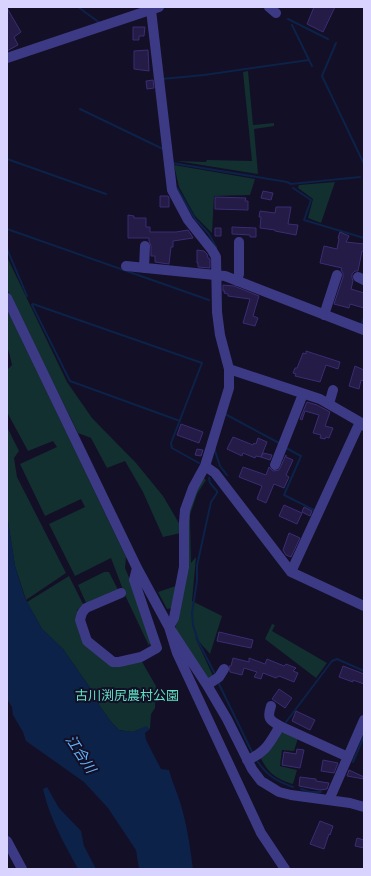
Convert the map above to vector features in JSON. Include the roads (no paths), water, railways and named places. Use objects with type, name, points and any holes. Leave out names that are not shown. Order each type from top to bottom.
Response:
[{"type":"street","points":[[7,58],[155,8],[172,190],[188,220],[216,257],[217,312],[220,335],[229,369],[230,388],[204,466],[193,488],[185,510],[184,567],[174,618],[169,627]]},
{"type":"street","points":[[237,281],[239,274],[240,242]]},
{"type":"street","points":[[144,268],[145,246]]},
{"type":"street","points":[[126,266],[225,276],[364,330]]},
{"type":"street","points":[[324,315],[337,275]]},
{"type":"street","points":[[7,298],[137,568],[169,627],[177,653],[261,833],[285,869]]},
{"type":"street","points":[[229,369],[329,404],[362,424],[292,570]]},
{"type":"street","points":[[329,404],[333,390]]},
{"type":"street","points":[[275,465],[303,394]]},
{"type":"street","points":[[204,466],[215,473],[292,570],[364,606]]},
{"type":"street","points":[[121,593],[86,608],[82,613],[80,620],[87,641],[113,662],[141,657],[157,648],[134,580],[137,568]]},
{"type":"street","points":[[169,627],[216,678],[227,719],[252,758],[252,769],[261,781],[279,792],[291,796],[350,803],[364,807]]},
{"type":"street","points":[[271,706],[269,718],[273,722],[348,757]]},
{"type":"street","points":[[329,800],[364,720]]},
{"type":"street","points":[[252,758],[264,750],[280,726]]},
{"type":"street","points":[[7,841],[22,869]]},
{"type":"water","name":"江合川","points":[[7,515],[15,566],[25,598],[42,629],[63,649],[97,698],[99,705],[119,730],[133,732],[146,726],[150,729],[145,733],[146,740],[161,769],[169,770],[181,805],[193,869],[139,869],[136,850],[108,808],[84,782],[26,741],[23,732],[13,715],[12,707],[7,699]]},
{"type":"water","points":[[47,787],[59,808],[81,831],[84,846],[96,869],[78,869],[49,810],[43,789]]},
{"type":"waterway","points":[[78,7],[100,23]]},
{"type":"waterway","points":[[288,19],[328,39]]},
{"type":"waterway","points":[[292,25],[312,66]]},
{"type":"waterway","points":[[336,43],[322,76],[364,164]]},
{"type":"waterway","points":[[162,79],[204,75],[309,60]]},
{"type":"waterway","points":[[80,109],[163,149]]},
{"type":"waterway","points":[[7,159],[106,194]]},
{"type":"waterway","points":[[172,163],[287,182],[291,184],[360,177]]},
{"type":"waterway","points":[[177,188],[195,219],[209,234],[216,247]]},
{"type":"waterway","points":[[293,188],[311,200],[304,220],[364,238]]},
{"type":"waterway","points":[[7,229],[209,300]]},
{"type":"waterway","points":[[7,249],[27,296]]},
{"type":"waterway","points":[[180,421],[70,381],[32,305],[33,304],[202,363],[171,443],[172,448],[199,463]]},
{"type":"waterway","points":[[361,325],[364,318]]},
{"type":"waterway","points":[[225,414],[279,443]]},
{"type":"waterway","points":[[286,448],[301,456],[284,495],[316,511]]},
{"type":"waterway","points":[[215,449],[220,466],[227,475]]},
{"type":"waterway","points":[[209,478],[210,483],[217,493],[211,502],[197,566],[197,581],[192,613],[193,625],[198,641],[216,676]]},
{"type":"waterway","points":[[286,722],[332,661],[337,659],[364,671]]},
{"type":"waterway","points":[[218,682],[253,754]]},
{"type":"waterway","points":[[353,762],[364,736]]},
{"type":"waterway","points":[[256,759],[272,777],[293,787]]},
{"type":"waterway","points":[[301,789],[310,792],[321,792]]},
{"type":"park label","name":"古川渕尻農村公園","points":[[127,695]]}]
